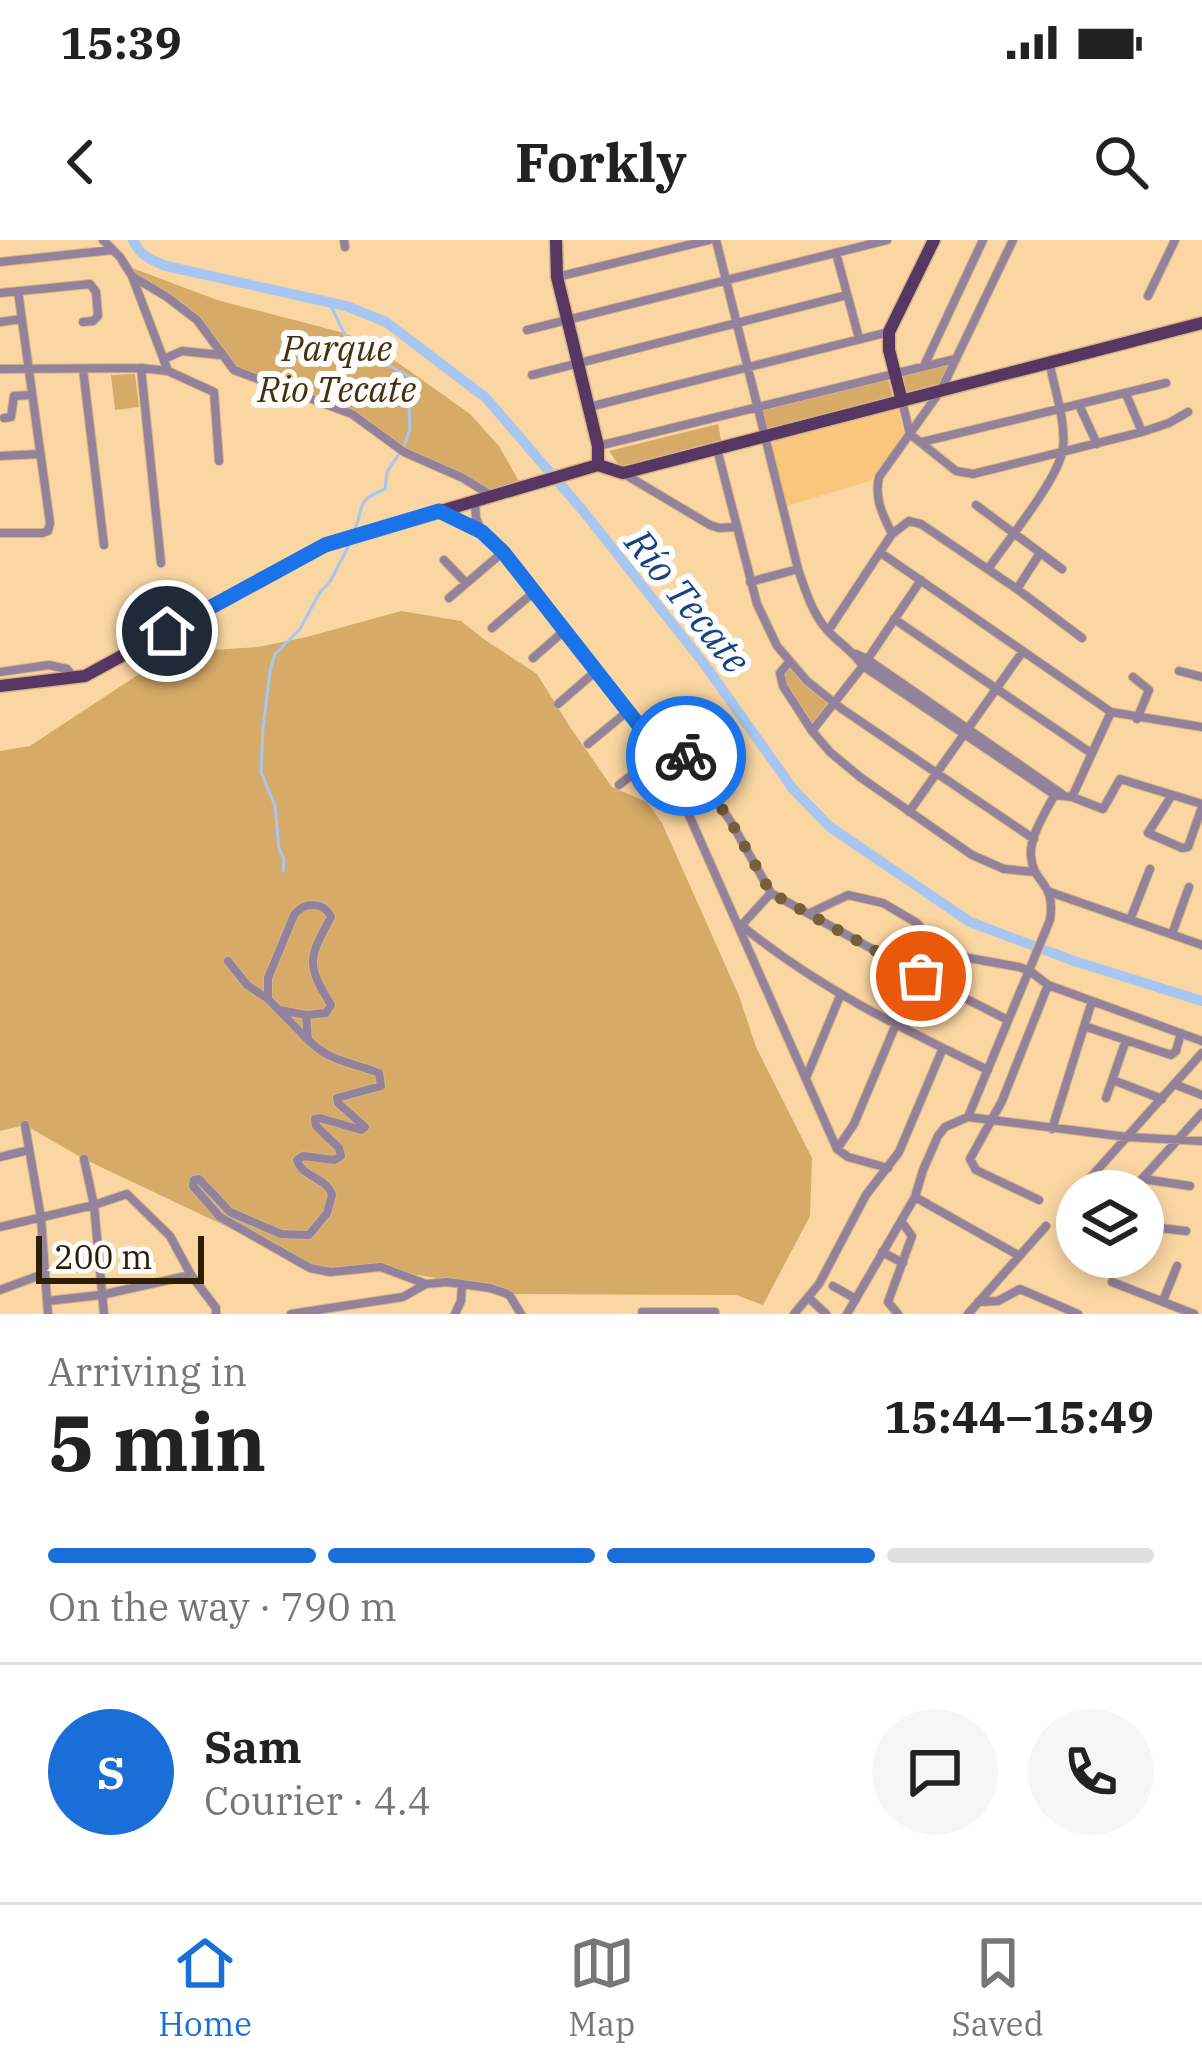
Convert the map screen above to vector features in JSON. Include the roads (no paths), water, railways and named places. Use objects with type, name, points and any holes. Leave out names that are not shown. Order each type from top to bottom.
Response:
[{"type":"main road","points":[[556,240],[557,278],[598,446],[598,465]]},
{"type":"main road","points":[[902,401],[889,332],[934,240]]},
{"type":"main road","points":[[0,686],[97,670],[325,545],[598,465],[623,473],[1202,323]]},
{"type":"street","points":[[103,240],[132,275],[168,370]]},
{"type":"street","points":[[557,278],[713,240],[798,569],[828,631],[865,662],[1061,794],[1103,809],[1120,779],[1172,795],[1202,806],[1188,847],[1148,831],[1172,795]]},
{"type":"street","points":[[527,330],[887,240]]},
{"type":"street","points":[[924,366],[983,240]]},
{"type":"street","points":[[892,534],[880,507],[877,482],[941,390],[1013,240]]},
{"type":"street","points":[[1148,296],[1175,240]]},
{"type":"street","points":[[0,262],[113,250]]},
{"type":"street","points":[[836,253],[859,338]]},
{"type":"street","points":[[132,275],[197,320],[239,374],[352,414],[404,452],[499,494]]},
{"type":"street","points":[[0,293],[90,284],[96,292],[98,316],[83,322]]},
{"type":"street","points":[[0,533],[42,533],[50,523],[18,291]]},
{"type":"street","points":[[532,375],[847,295]]},
{"type":"street","points":[[0,322],[22,319]]},
{"type":"street","points":[[589,406],[889,332]]},
{"type":"street","points":[[164,359],[182,351],[222,355]]},
{"type":"street","points":[[598,446],[956,359]]},
{"type":"street","points":[[988,569],[1047,484],[1062,454],[1050,364]]},
{"type":"street","points":[[141,368],[161,563]]},
{"type":"street","points":[[0,369],[168,370],[214,392],[220,461]]},
{"type":"street","points":[[83,369],[104,544]]},
{"type":"street","points":[[921,442],[1166,382]]},
{"type":"street","points":[[4,418],[11,417],[13,397],[32,394]]},
{"type":"street","points":[[1126,394],[1142,432]]},
{"type":"street","points":[[902,401],[910,434],[956,471],[973,474],[1097,445],[1169,423],[1188,412]]},
{"type":"street","points":[[1079,405],[1097,445]]},
{"type":"street","points":[[717,449],[750,582],[765,626],[789,662],[835,703],[1034,838]]},
{"type":"street","points":[[0,456],[39,454]]},
{"type":"street","points":[[623,473],[710,525],[736,527]]},
{"type":"street","points":[[475,501],[482,532]]},
{"type":"street","points":[[976,505],[1062,569]]},
{"type":"street","points":[[439,511],[482,532],[503,552],[663,756],[837,1149],[848,1157],[888,1168]]},
{"type":"street","points":[[828,631],[892,534],[909,521],[921,524],[988,569],[1082,638]]},
{"type":"street","points":[[449,598],[503,552]]},
{"type":"street","points":[[881,553],[1112,712],[1202,727]]},
{"type":"street","points":[[1017,589],[1040,553]]},
{"type":"street","points":[[444,560],[466,583]]},
{"type":"street","points":[[750,582],[798,569]]},
{"type":"street","points":[[812,731],[921,580]]},
{"type":"street","points":[[492,628],[534,592]]},
{"type":"street","points":[[894,619],[1091,753]]},
{"type":"street","points":[[533,658],[564,631]]},
{"type":"street","points":[[909,812],[1023,651]]},
{"type":"street","points":[[789,662],[780,680],[812,731],[845,765],[984,861],[1004,869],[1035,872]]},
{"type":"street","points":[[0,672],[60,666],[74,677]]},
{"type":"street","points":[[558,704],[596,671]]},
{"type":"street","points":[[1179,671],[1202,677]]},
{"type":"street","points":[[1132,677],[1148,690],[1137,718]]},
{"type":"street","points":[[588,744],[628,711]]},
{"type":"street","points":[[1112,712],[1091,753],[1034,838],[1035,872],[1050,892],[1202,945]]},
{"type":"street","points":[[620,785],[663,756],[687,757],[771,893],[1008,1020]]},
{"type":"street","points":[[1130,920],[1150,869]]},
{"type":"street","points":[[1172,934],[1189,886]]},
{"type":"street","points":[[968,1117],[1050,920],[1050,892]]},
{"type":"street","points":[[740,927],[771,893]]},
{"type":"street","points":[[809,914],[854,895],[883,903],[917,923],[940,951]]},
{"type":"street","points":[[268,999],[268,978],[294,915],[309,904],[326,910],[332,916],[314,950],[314,974],[332,1005],[326,1013],[305,1015],[279,1010]]},
{"type":"street","points":[[740,927],[840,996],[988,1070]]},
{"type":"street","points":[[837,1149],[854,1124],[932,954],[940,951],[1030,971],[1048,985],[1202,1041]]},
{"type":"street","points":[[229,961],[248,986],[268,999],[308,1040],[338,1061],[377,1072],[382,1082],[376,1088],[337,1096],[338,1103],[365,1125],[363,1130],[315,1119],[341,1156],[297,1160],[301,1169],[332,1191],[327,1213],[304,1236],[281,1234],[225,1209],[199,1179],[194,1186],[220,1217],[310,1268],[330,1272],[381,1267],[426,1284],[462,1284],[505,1293],[521,1314]]},
{"type":"street","points":[[1039,1200],[976,1170],[971,1156],[1002,1101],[1048,985]]},
{"type":"street","points":[[806,1079],[840,996]]},
{"type":"street","points":[[1052,1129],[1091,1001]]},
{"type":"street","points":[[305,1015],[308,1040]]},
{"type":"street","points":[[1084,1026],[1171,1055],[1181,1034]]},
{"type":"street","points":[[1106,1098],[1126,1040]]},
{"type":"street","points":[[794,1314],[819,1284],[866,1195],[899,1152],[943,1048]]},
{"type":"street","points":[[1097,1170],[1202,1053]]},
{"type":"street","points":[[1113,1080],[1162,1099]]},
{"type":"street","points":[[1174,1084],[1202,1095]]},
{"type":"street","points":[[1150,1170],[1202,1113]]},
{"type":"street","points":[[847,1314],[915,1197],[922,1170],[945,1127],[968,1117],[1126,1137],[1202,1141]]},
{"type":"street","points":[[25,1125],[41,1218],[48,1314]]},
{"type":"street","points":[[0,1157],[29,1150]]},
{"type":"street","points":[[84,1159],[94,1205],[104,1314]]},
{"type":"street","points":[[1164,1182],[1190,1186]]},
{"type":"street","points":[[0,1227],[127,1194],[170,1236],[216,1314]]},
{"type":"street","points":[[915,1197],[1018,1255]]},
{"type":"street","points":[[898,1314],[888,1301],[912,1236],[902,1221]]},
{"type":"street","points":[[968,1314],[1046,1226]]},
{"type":"street","points":[[1164,1227],[1186,1231]]},
{"type":"street","points":[[882,1252],[903,1263]]},
{"type":"street","points":[[1163,1301],[1177,1266]]},
{"type":"street","points":[[0,1290],[43,1274]]},
{"type":"street","points":[[47,1301],[101,1295],[191,1275]]},
{"type":"street","points":[[1112,1282],[1194,1314]]},
{"type":"street","points":[[291,1314],[403,1297],[426,1284]]},
{"type":"street","points":[[455,1314],[462,1284]]},
{"type":"street","points":[[833,1286],[856,1299]]},
{"type":"street","points":[[978,1301],[998,1301],[1020,1289],[1078,1314]]},
{"type":"street","points":[[644,1296],[641,1313],[716,1312]]},
{"type":"street","points":[[808,1298],[826,1314]]},
{"type":"street","points":[[367,1314],[370,1303]]},
{"type":"waterway","name":"Río Tecate","points":[[133,240],[142,253],[166,266],[346,306],[386,322],[486,398],[584,512],[705,665],[793,789],[830,827],[970,922],[1202,1001]]},
{"type":"waterway","points":[[329,302],[356,348],[414,379],[404,446]]},
{"type":"waterway","points":[[355,529],[362,505],[385,489],[387,472],[399,454]]},
{"type":"waterway","points":[[283,871],[275,806],[261,772],[270,671],[275,654],[300,629],[349,545]]},
{"type":"park label","name":"Parque Rio Tecate","points":[[337,368]]}]
